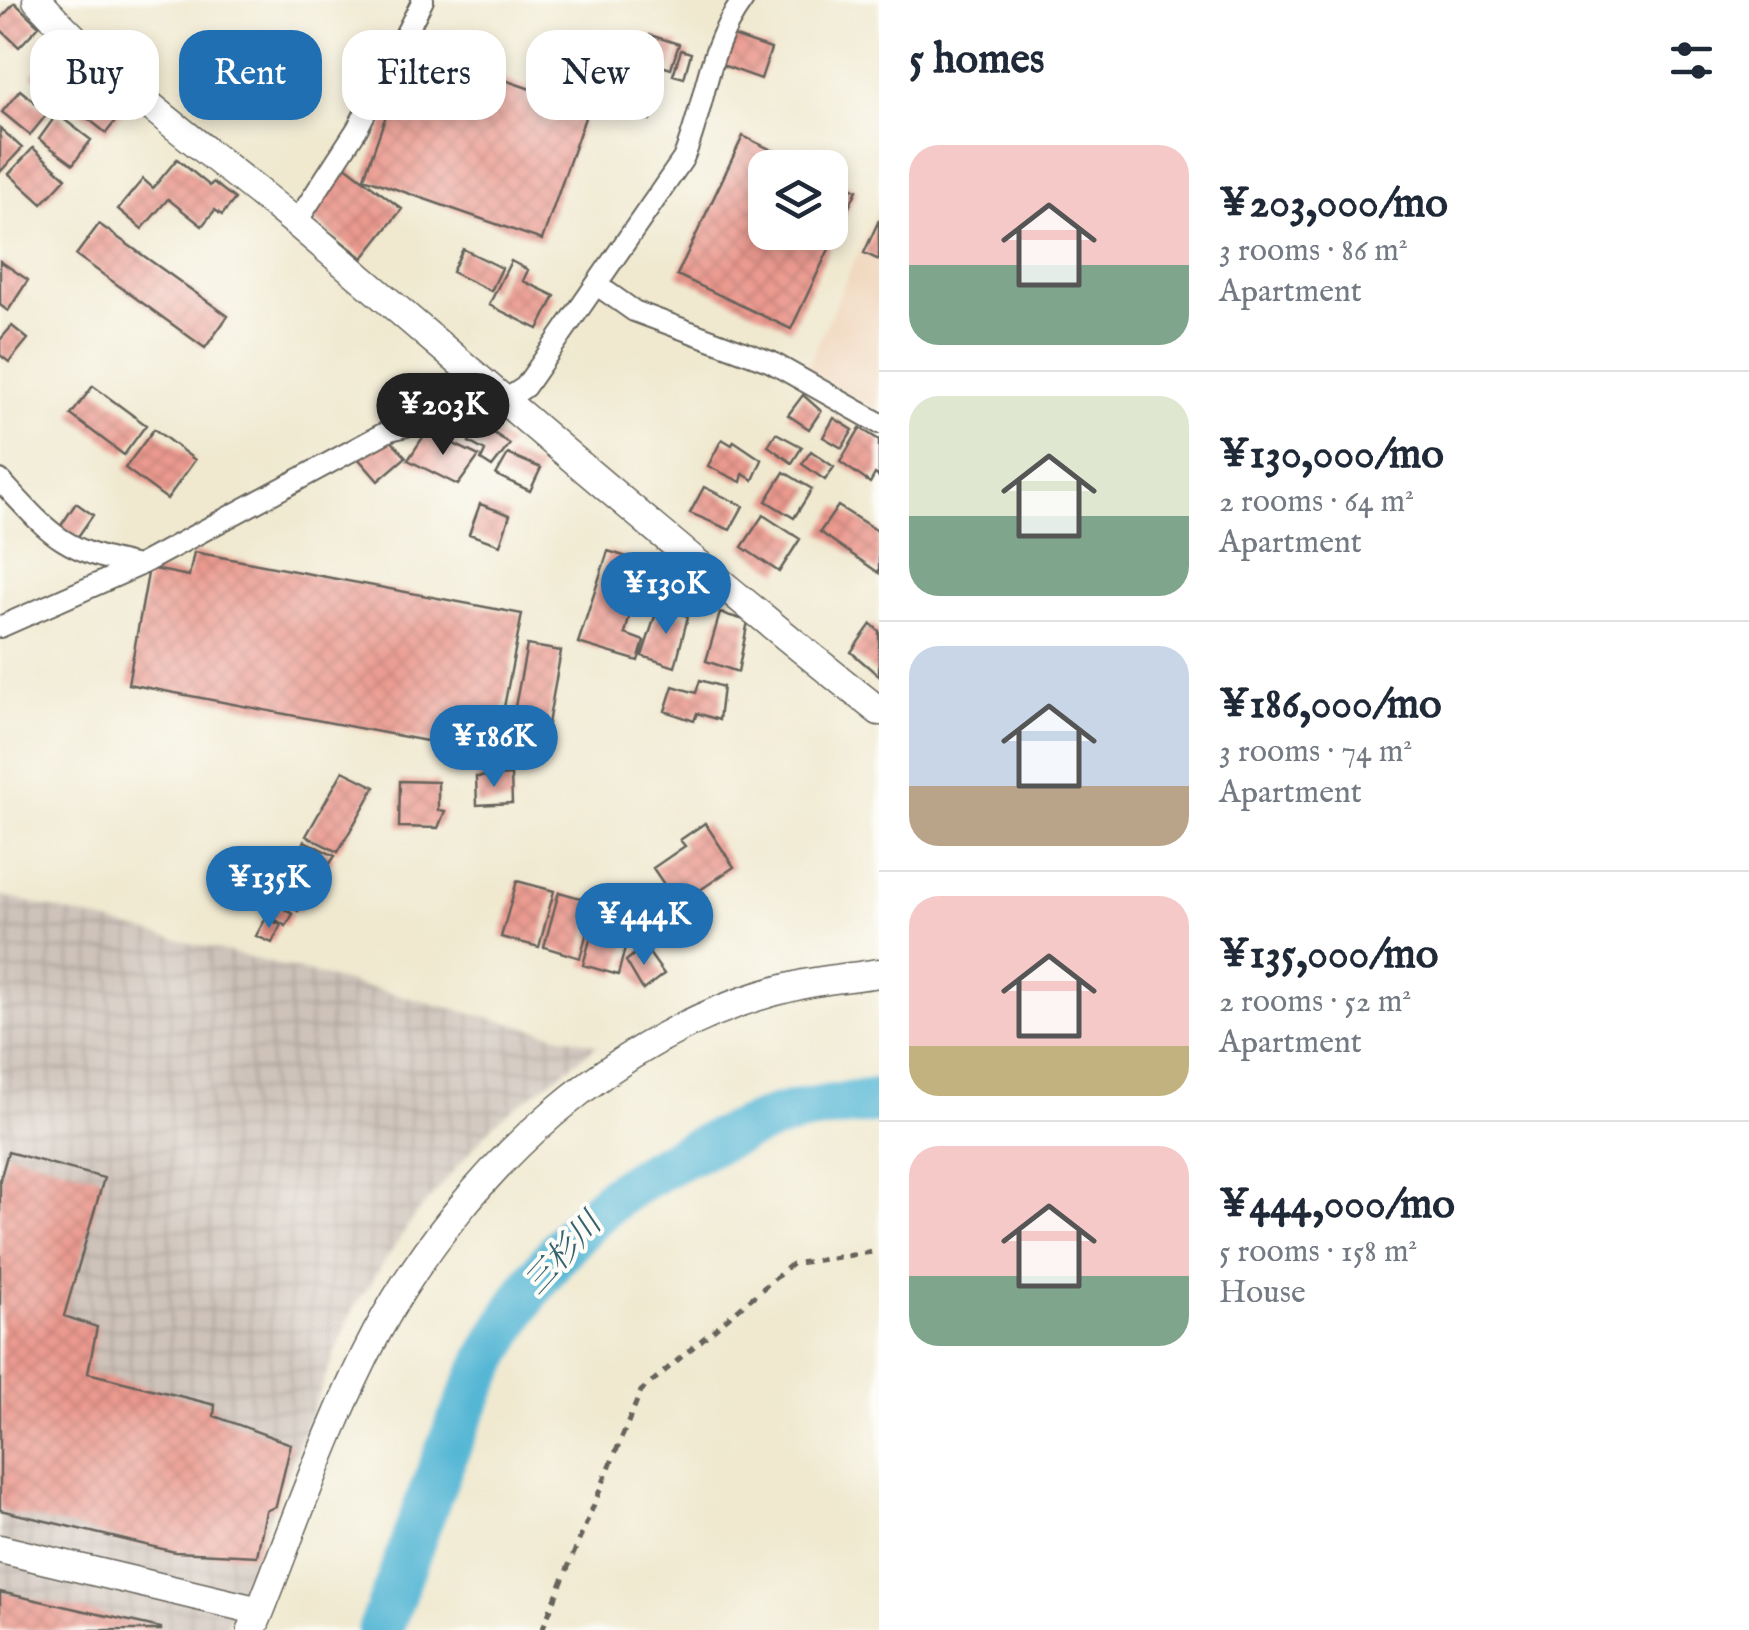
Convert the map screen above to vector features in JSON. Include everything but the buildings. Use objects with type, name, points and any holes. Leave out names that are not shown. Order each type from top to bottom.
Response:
[{"type":"street","points":[[37,0],[129,92],[296,224],[502,402],[879,711]]},
{"type":"street","points":[[296,224],[357,129],[423,0]]},
{"type":"street","points":[[0,627],[138,566],[390,430],[502,402],[525,387],[683,159],[699,121],[710,56],[743,0]]},
{"type":"street","points":[[598,285],[634,311],[771,362],[879,423]]},
{"type":"street","points":[[0,480],[63,544],[93,557],[138,566]]},
{"type":"street","points":[[0,1549],[256,1620],[342,1405],[378,1332],[421,1260],[471,1194],[533,1132],[614,1065],[702,1019],[802,984],[879,973]]},
{"type":"path","points":[[542,1630],[641,1391],[792,1264],[879,1251]]},
{"type":"shaded area","points":[[879,206],[879,410],[806,370]]},
{"type":"shaded area","points":[[0,895],[598,1045],[495,1123],[414,1217],[352,1311],[224,1630],[0,1630]]},
{"type":"waterway","name":"三杉川","points":[[380,1630],[469,1398],[529,1291],[567,1243],[627,1188],[712,1143],[786,1114],[879,1100]]}]
